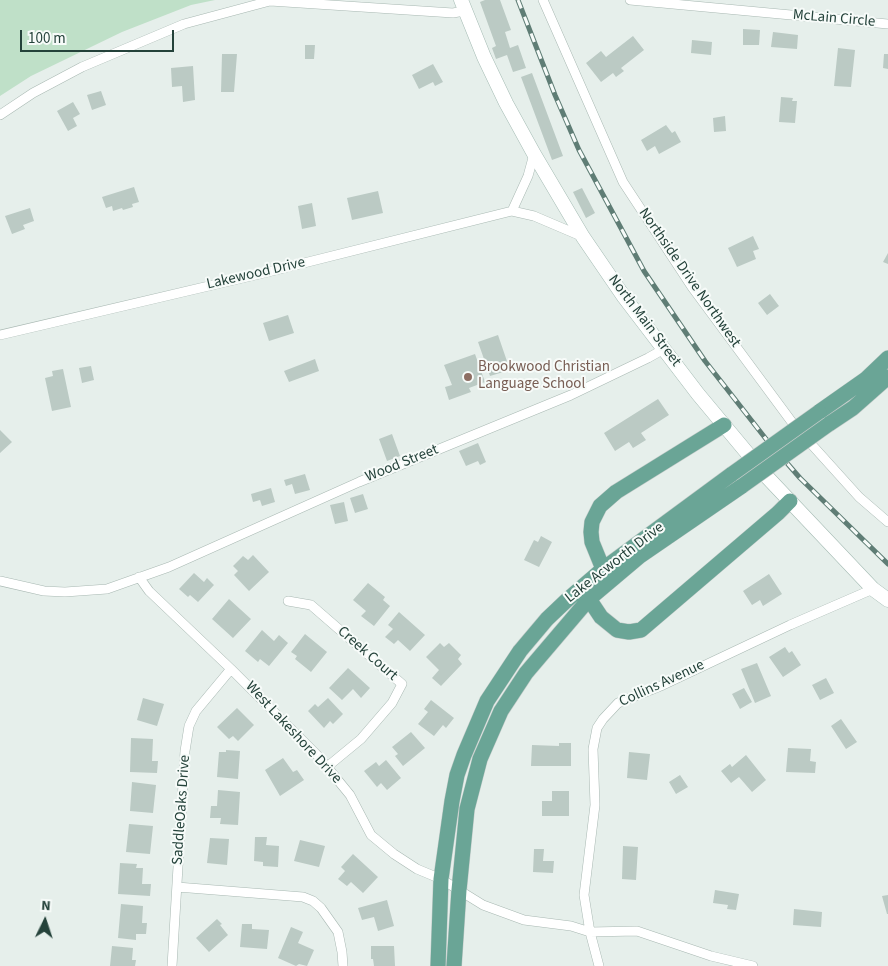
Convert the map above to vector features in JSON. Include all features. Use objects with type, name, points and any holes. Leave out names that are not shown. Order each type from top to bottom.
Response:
[{"type":"main road","name":"North Main Street","points":[[463,5],[506,103],[534,154],[583,237],[624,297],[698,394],[768,478],[873,589],[888,600]]},
{"type":"main road","name":"Lake Acworth Drive","points":[[438,966],[441,879],[457,775],[476,724],[487,701],[515,659],[536,632],[567,600],[603,569],[866,379],[888,358]]},
{"type":"main road","name":"Lake Acworth Drive","points":[[454,966],[467,809],[480,759],[501,711],[526,673],[590,599],[640,556],[853,408],[888,377]]},
{"type":"main road","points":[[603,569],[592,542],[591,532],[592,522],[600,506],[616,492],[724,425]]},
{"type":"main road","points":[[590,599],[601,617],[612,627],[623,632],[641,630],[771,520],[790,501]]},
{"type":"street","name":"Northside Drive Northwest","points":[[543,0],[623,182],[692,286],[794,425],[859,497],[888,522]]},
{"type":"street","name":"McLain Circle","points":[[630,0],[888,24]]},
{"type":"street","points":[[0,115],[33,93],[82,68],[184,24],[270,1],[453,13],[463,5]]},
{"type":"street","points":[[512,211],[528,176],[534,154]]},
{"type":"street","name":"Lakewood Drive","points":[[0,335],[264,273],[512,211],[534,216],[583,237]]},
{"type":"street","name":"Wood Street","points":[[139,577],[169,567],[359,482],[571,395],[664,349]]},
{"type":"street","points":[[0,581],[44,592],[65,592],[107,589],[139,577]]},
{"type":"street","name":"West Lakeshore Drive","points":[[139,577],[148,591],[294,730],[350,795],[371,835],[394,854],[417,869],[441,879],[483,905],[524,920],[571,926],[590,932],[637,931],[711,956],[753,966]]},
{"type":"street","name":"Collins Avenue","points":[[599,966],[590,932],[584,895],[595,804],[593,749],[598,728],[603,718],[618,704],[873,589]]},
{"type":"street","name":"Creek Court","points":[[288,601],[310,605],[402,684],[392,704],[361,739],[327,767]]},
{"type":"street","name":"SaddleOaks Drive","points":[[172,966],[185,751],[189,726],[196,711],[231,669]]},
{"type":"street","points":[[177,887],[303,897],[313,901],[322,908],[338,932],[343,966]]},
{"type":"green space","points":[[0,0],[215,0],[191,5],[122,32],[31,76],[0,96]]},
{"type":"building","points":[[500,0],[511,30],[505,32],[510,48],[518,45],[526,68],[513,72],[507,55],[496,59],[492,48],[496,46],[480,2]]},
{"type":"building","points":[[743,29],[760,30],[759,45],[743,45]]},
{"type":"building","points":[[773,32],[798,35],[797,49],[771,47]]},
{"type":"building","points":[[633,36],[644,50],[621,68],[624,71],[616,77],[613,73],[601,82],[586,63],[601,51],[606,57]]},
{"type":"building","points":[[692,40],[712,42],[711,55],[691,53]]},
{"type":"building","points":[[305,45],[315,45],[314,59],[305,59]]},
{"type":"building","points":[[838,48],[855,50],[851,87],[834,86]]},
{"type":"building","points":[[222,54],[237,54],[234,92],[221,92]]},
{"type":"building","points":[[884,54],[888,54],[888,69],[883,68]]},
{"type":"building","points":[[433,64],[443,82],[435,86],[433,82],[419,89],[412,75]]},
{"type":"building","points":[[193,66],[195,100],[183,102],[182,86],[172,87],[171,68]]},
{"type":"building","points":[[532,73],[563,156],[552,160],[521,77]]},
{"type":"building","points":[[101,91],[106,105],[92,110],[87,95]]},
{"type":"building","points":[[781,97],[793,98],[792,101],[797,101],[795,123],[779,122]]},
{"type":"building","points":[[73,102],[80,114],[73,118],[77,126],[68,131],[57,111]]},
{"type":"building","points":[[725,116],[726,131],[714,132],[713,118]]},
{"type":"building","points":[[666,125],[672,133],[675,131],[681,142],[659,154],[655,146],[647,151],[641,140]]},
{"type":"building","points":[[134,187],[139,202],[132,204],[133,207],[113,211],[112,206],[106,208],[102,197]]},
{"type":"building","points":[[582,188],[595,213],[586,218],[573,192]]},
{"type":"building","points":[[378,191],[383,213],[352,220],[347,198]]},
{"type":"building","points":[[312,203],[316,226],[302,229],[298,206]]},
{"type":"building","points":[[30,208],[34,221],[23,225],[25,229],[12,234],[5,216]]},
{"type":"building","points":[[753,236],[759,249],[753,251],[756,259],[737,267],[728,248]]},
{"type":"building","points":[[888,253],[888,264],[883,262]]},
{"type":"building","points":[[770,294],[779,306],[767,315],[758,303]]},
{"type":"building","points":[[288,315],[294,333],[269,341],[263,323]]},
{"type":"building","points":[[498,335],[510,370],[490,376],[478,342]]},
{"type":"building","points":[[475,354],[485,382],[469,388],[471,392],[449,400],[445,387],[452,385],[444,365]]},
{"type":"building","points":[[315,359],[319,371],[289,382],[284,371]]},
{"type":"building","points":[[91,366],[94,380],[82,383],[79,368]]},
{"type":"building","points":[[63,369],[71,407],[52,411],[45,378],[53,376],[52,371]]},
{"type":"building","points":[[658,399],[669,415],[641,433],[646,440],[633,448],[629,442],[615,451],[604,433]]},
{"type":"building","points":[[0,430],[12,442],[0,453]]},
{"type":"building","points":[[392,434],[400,456],[387,461],[379,439]]},
{"type":"building","points":[[478,443],[486,462],[480,465],[478,461],[466,466],[459,451]]},
{"type":"building","points":[[305,474],[310,490],[295,494],[292,484],[286,486],[284,480]]},
{"type":"building","points":[[271,488],[275,502],[262,506],[260,500],[253,502],[251,494]]},
{"type":"building","points":[[363,494],[368,509],[355,513],[350,498]]},
{"type":"building","points":[[344,502],[348,521],[335,524],[330,505]]},
{"type":"building","points":[[541,536],[552,542],[539,567],[524,560],[534,540],[538,542]]},
{"type":"building","points":[[253,555],[269,572],[249,591],[234,575],[238,571],[233,566],[243,556],[248,560]]},
{"type":"building","points":[[194,573],[204,582],[207,578],[214,585],[198,602],[190,595],[188,597],[179,589]]},
{"type":"building","points":[[769,574],[782,594],[763,606],[760,600],[752,605],[743,591]]},
{"type":"building","points":[[368,583],[385,597],[383,600],[390,606],[374,626],[361,616],[366,611],[353,600]]},
{"type":"building","points":[[229,599],[251,619],[233,638],[212,619]]},
{"type":"building","points":[[399,612],[425,635],[410,651],[398,640],[394,644],[385,637],[393,629],[388,625]]},
{"type":"building","points":[[262,630],[274,641],[279,635],[288,643],[269,666],[260,659],[258,662],[245,651]]},
{"type":"building","points":[[305,634],[327,652],[311,672],[295,659],[297,656],[291,652]]},
{"type":"building","points":[[440,643],[444,647],[449,643],[461,655],[458,659],[462,664],[441,686],[432,678],[439,670],[426,657]]},
{"type":"building","points":[[785,647],[789,653],[792,651],[801,665],[783,677],[769,657]]},
{"type":"building","points":[[757,663],[771,696],[755,703],[741,669]]},
{"type":"building","points":[[348,668],[370,688],[361,698],[353,689],[342,700],[329,688]]},
{"type":"building","points":[[826,678],[834,693],[820,700],[812,685]]},
{"type":"building","points":[[744,688],[752,702],[740,709],[732,694]]},
{"type":"building","points":[[143,698],[164,704],[157,726],[137,720]]},
{"type":"building","points":[[328,698],[343,714],[333,724],[330,721],[324,728],[308,711],[315,704],[318,707]]},
{"type":"building","points":[[431,700],[454,718],[446,728],[443,725],[434,736],[418,724],[428,712],[424,709]]},
{"type":"building","points":[[237,708],[254,725],[238,741],[233,736],[229,739],[217,727]]},
{"type":"building","points":[[841,719],[857,742],[846,749],[831,726]]},
{"type":"building","points":[[411,732],[425,748],[403,766],[395,756],[398,754],[392,747]]},
{"type":"building","points":[[131,738],[153,739],[152,761],[158,761],[157,773],[130,772]]},
{"type":"building","points":[[559,743],[571,743],[571,766],[531,766],[532,745],[559,746]]},
{"type":"building","points":[[788,748],[811,749],[810,761],[816,762],[815,773],[786,772]]},
{"type":"building","points":[[226,750],[240,751],[238,779],[217,777],[219,752],[226,752]]},
{"type":"building","points":[[629,752],[650,754],[647,780],[627,778]]},
{"type":"building","points":[[746,755],[766,780],[752,792],[739,777],[731,783],[721,771],[730,764],[732,767]]},
{"type":"building","points":[[283,758],[293,772],[297,770],[304,780],[280,796],[265,770]]},
{"type":"building","points":[[386,760],[401,778],[387,790],[381,783],[377,787],[364,771],[376,762],[379,766]]},
{"type":"building","points":[[680,775],[688,787],[676,794],[669,782]]},
{"type":"building","points":[[132,782],[156,785],[153,813],[130,811]]},
{"type":"building","points":[[218,790],[240,792],[238,825],[220,824],[221,818],[210,818],[211,806],[217,806]]},
{"type":"building","points":[[552,791],[569,791],[569,816],[542,816],[542,801],[552,801]]},
{"type":"building","points":[[129,824],[153,826],[150,854],[126,852]]},
{"type":"building","points":[[255,837],[267,837],[266,845],[279,846],[278,867],[263,866],[263,862],[254,861]]},
{"type":"building","points":[[210,838],[229,839],[227,865],[207,863]]},
{"type":"building","points":[[300,840],[325,846],[319,867],[294,861]]},
{"type":"building","points":[[623,846],[638,847],[636,880],[622,879]]},
{"type":"building","points":[[534,849],[544,849],[543,861],[554,861],[553,873],[533,872]]},
{"type":"building","points":[[353,854],[378,877],[363,893],[351,882],[347,886],[338,879],[345,871],[341,867]]},
{"type":"building","points":[[120,863],[137,864],[136,868],[143,868],[142,884],[151,884],[150,896],[118,894]]},
{"type":"building","points":[[715,890],[739,894],[736,910],[727,909],[728,905],[713,903]]},
{"type":"building","points":[[888,895],[888,914],[887,914],[882,896]]},
{"type":"building","points":[[387,900],[394,926],[378,931],[374,917],[362,920],[358,908]]},
{"type":"building","points":[[121,904],[143,906],[142,923],[147,923],[146,934],[136,934],[136,940],[118,938]]},
{"type":"building","points":[[794,909],[822,912],[821,927],[793,925]]},
{"type":"building","points":[[217,919],[228,935],[209,952],[196,938]]},
{"type":"building","points":[[242,924],[252,924],[252,929],[269,930],[267,949],[240,947]]},
{"type":"building","points":[[291,927],[303,932],[298,943],[314,950],[307,966],[299,964],[296,966],[278,958]]},
{"type":"building","points":[[112,946],[133,948],[132,960],[136,960],[135,966],[110,966]]},
{"type":"building","points":[[371,946],[394,946],[395,966],[374,966],[373,959],[371,959]]},
{"type":"railway","points":[[518,0],[555,95],[579,150],[644,271],[705,361],[766,439],[800,478],[888,564]]},
{"type":"place","name":"Brookwood Christian Language School","points":[[468,377]]}]
